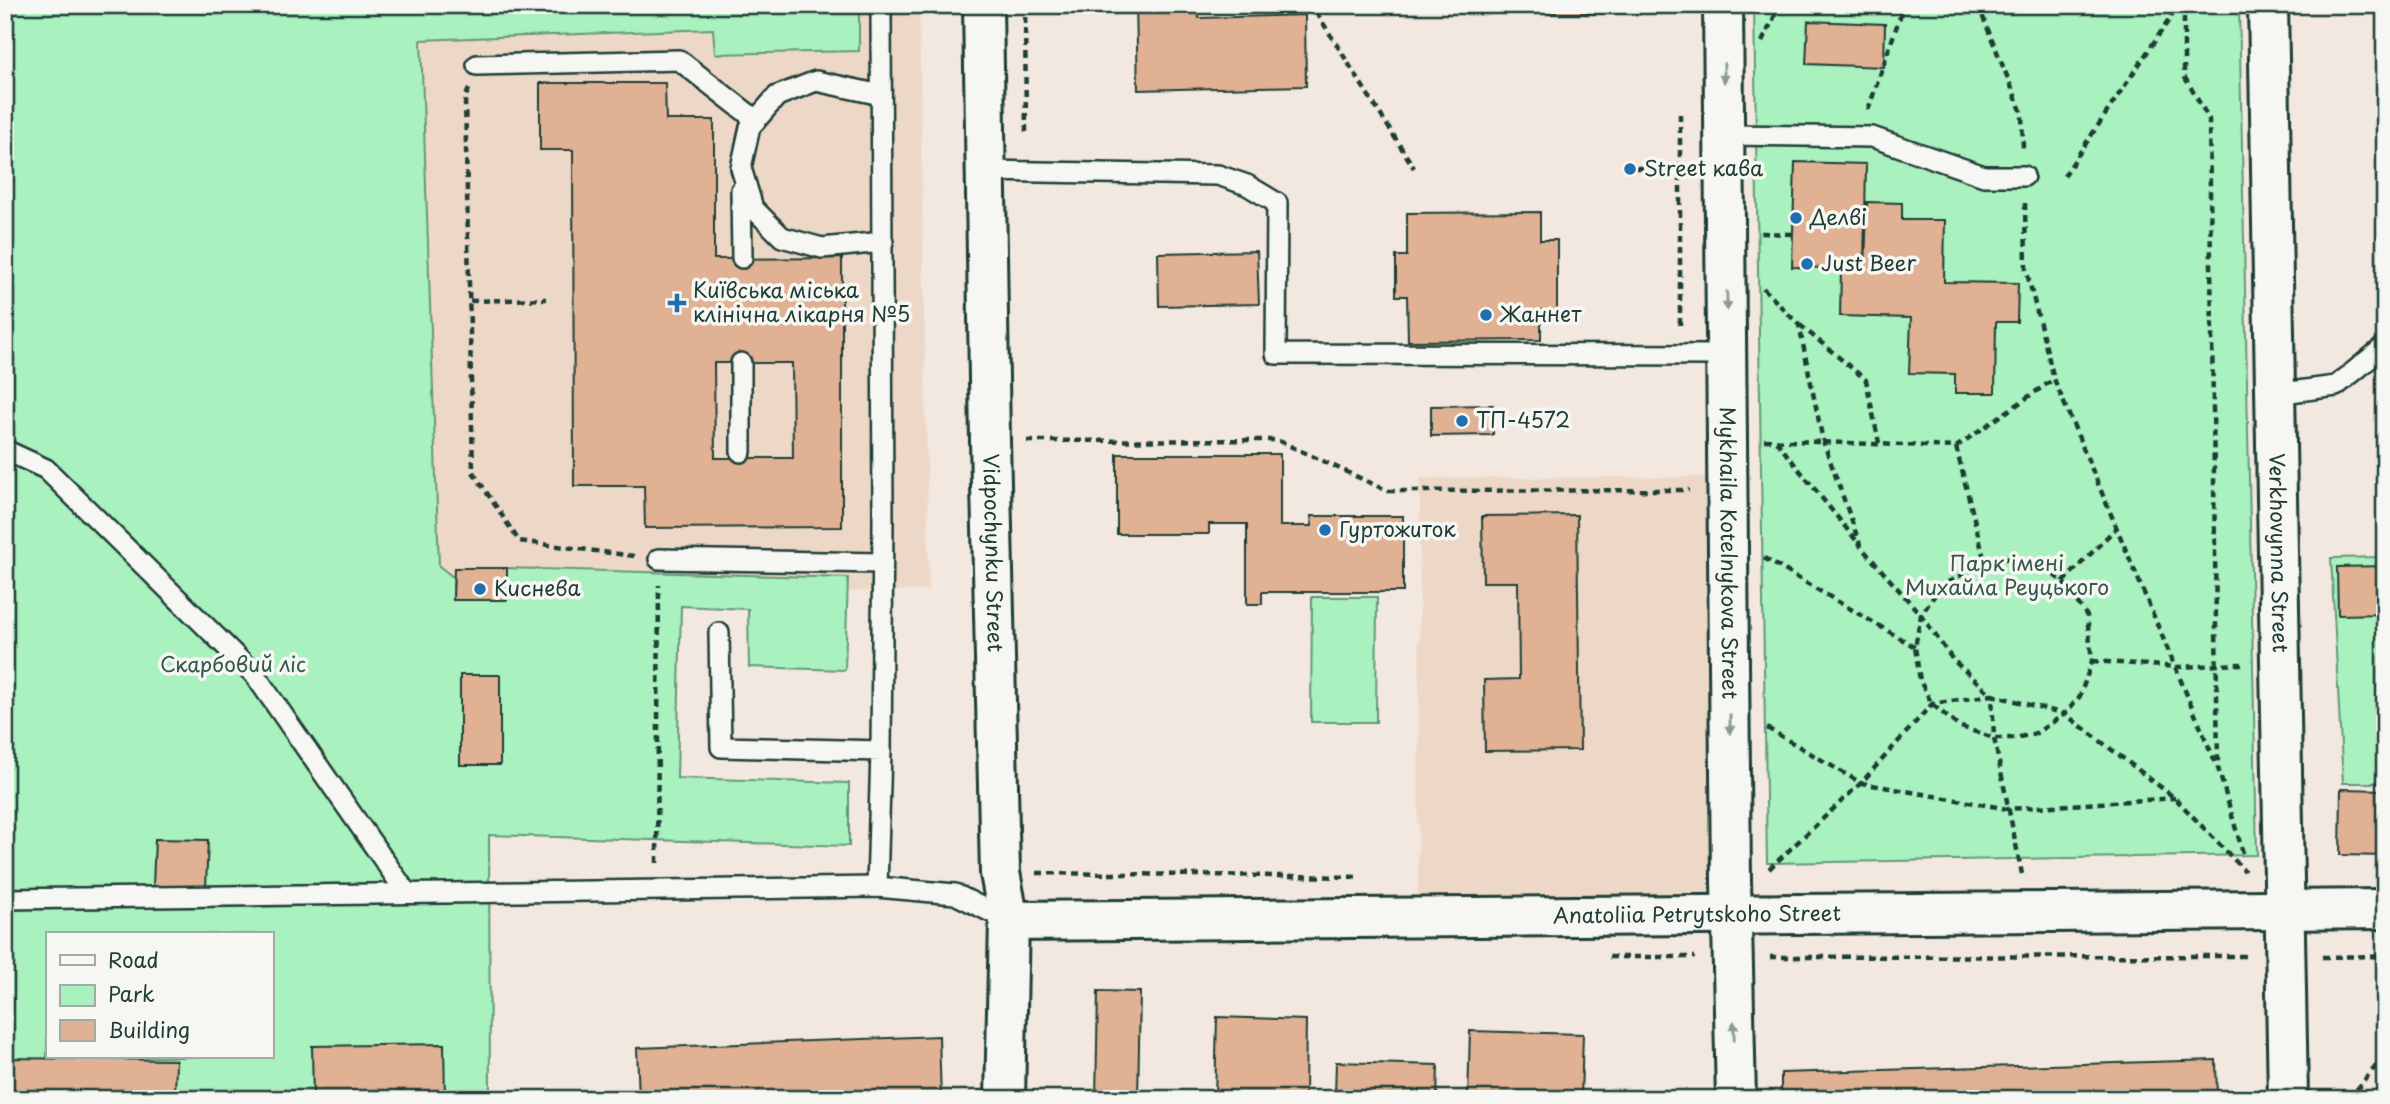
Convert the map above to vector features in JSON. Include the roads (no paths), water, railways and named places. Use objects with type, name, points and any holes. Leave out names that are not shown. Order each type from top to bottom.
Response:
[{"type":"street","name":"Vidpochynku Street","points":[[983,5],[1000,873],[1009,922],[1005,1099]]},
{"type":"street","name":"Mykhaila Kotelnykova Street","points":[[1723,5],[1735,1099]]},
{"type":"street","name":"Verkhovynna Street","points":[[2268,5],[2288,1099]]},
{"type":"street","name":"Anatoliia Petrytskoho Street","points":[[1009,922],[2385,909]]},
{"type":"lane","points":[[877,887],[882,563],[881,5]]},
{"type":"lane","points":[[477,65],[679,60],[756,120]]},
{"type":"lane","points":[[742,258],[741,168],[750,127],[777,96],[816,82],[881,95]]},
{"type":"lane","points":[[1725,135],[1872,136],[1984,176],[2024,176]]},
{"type":"lane","points":[[741,168],[753,208],[782,237],[822,248],[883,242]]},
{"type":"lane","points":[[986,171],[1218,175],[1247,185],[1277,203],[1276,354],[1727,355]]},
{"type":"lane","points":[[2275,394],[2336,386],[2385,346]]},
{"type":"lane","points":[[741,363],[741,452]]},
{"type":"lane","points":[[5,450],[46,469],[255,675],[406,892]]},
{"type":"lane","points":[[659,559],[882,563]]},
{"type":"lane","points":[[719,633],[721,747],[881,751]]},
{"type":"lane","points":[[5,898],[877,887],[955,894],[1009,922]]},
{"type":"place","name":"Street кава","points":[[1630,169]]},
{"type":"place","name":"Делві","points":[[1796,218]]},
{"type":"place","name":"Just Beer","points":[[1807,264]]},
{"type":"place","name":"Київська міська клінічна лікарня №5","points":[[677,303]]},
{"type":"place","name":"Жаннет","points":[[1486,315]]},
{"type":"place","name":"ТП-4572","points":[[1462,421]]},
{"type":"place","name":"Гуртожиток","points":[[1325,530]]},
{"type":"place","name":"Киснева","points":[[480,589]]},
{"type":"park label","name":"Парк імені Михайла Реуцького","points":[[2007,576]]},
{"type":"park label","name":"Скарбовий ліс","points":[[233,665]]}]
